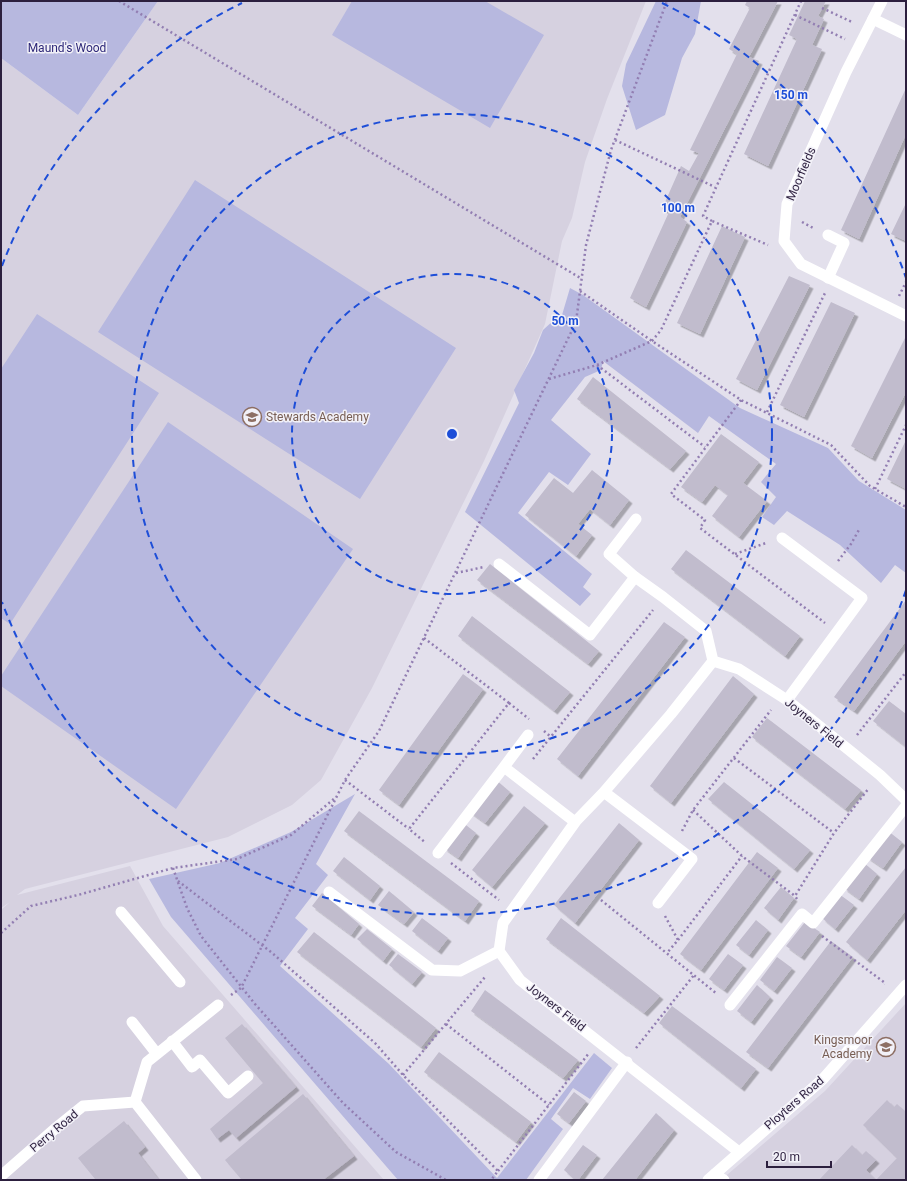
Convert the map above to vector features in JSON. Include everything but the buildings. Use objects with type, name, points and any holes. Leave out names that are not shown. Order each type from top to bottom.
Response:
[{"type":"street","name":"Moorfields","points":[[882,1],[846,72],[787,204],[784,241],[801,264],[906,316]]},
{"type":"street","points":[[873,20],[906,35]]},
{"type":"street","points":[[828,235],[844,243],[830,279]]},
{"type":"street","points":[[329,892],[432,970],[460,971],[501,953],[503,923],[575,822],[604,792],[671,714],[713,661],[706,631],[635,577],[609,554],[636,519]]},
{"type":"street","points":[[782,538],[862,598],[784,698]]},
{"type":"street","points":[[498,564],[590,635],[635,577]]},
{"type":"street","name":"Joyners Field","points":[[713,661],[739,669],[784,698],[880,775],[906,800]]},
{"type":"street","points":[[438,853],[528,735]]},
{"type":"street","points":[[504,767],[575,822]]},
{"type":"street","points":[[604,792],[692,859],[658,903]]},
{"type":"street","points":[[730,1004],[802,914],[813,923],[906,806]]},
{"type":"street","points":[[121,912],[180,982]]},
{"type":"street","name":"Joyners Field","points":[[501,953],[520,980],[599,1040],[739,1152]]},
{"type":"street","name":"Ployters Road","points":[[716,1178],[739,1152],[823,1079],[906,985]]},
{"type":"street","points":[[196,1180],[135,1102],[147,1062],[218,1005]]},
{"type":"street","points":[[132,1022],[157,1054]]},
{"type":"street","points":[[172,1041],[192,1067],[200,1060],[228,1093],[248,1076]]},
{"type":"street","points":[[539,1180],[626,1062]]},
{"type":"street","name":"Perry Road","points":[[1,1176],[83,1106],[135,1102]]},
{"type":"path","points":[[119,1],[582,279]]},
{"type":"path","points":[[218,1005],[241,988],[345,780],[380,731],[576,322],[586,245],[611,150],[667,1]]},
{"type":"path","points":[[789,248],[770,246],[703,216],[801,1]]},
{"type":"path","points":[[822,8],[852,22]]},
{"type":"path","points":[[795,15],[860,46]]},
{"type":"path","points":[[615,140],[715,187]]},
{"type":"path","points":[[786,214],[828,235]]},
{"type":"path","points":[[549,379],[597,365],[652,341],[661,330],[712,221]]},
{"type":"path","points":[[767,412],[830,279]]},
{"type":"path","points":[[580,291],[741,400],[831,445],[870,486],[906,507]]},
{"type":"path","points":[[597,365],[705,447]]},
{"type":"path","points":[[741,400],[671,494],[705,520],[700,528],[837,632]]},
{"type":"path","points":[[875,489],[906,425]]},
{"type":"path","points":[[828,572],[851,544],[860,528]]},
{"type":"path","points":[[735,554],[782,538]]},
{"type":"path","points":[[455,573],[498,564]]},
{"type":"path","points":[[518,778],[663,598]]},
{"type":"path","points":[[409,829],[508,703],[424,638]]},
{"type":"path","points":[[846,749],[905,677],[906,672]]},
{"type":"path","points":[[674,845],[693,810],[784,698]]},
{"type":"path","points":[[734,758],[834,833]]},
{"type":"path","points":[[795,896],[834,833],[880,775]]},
{"type":"path","points":[[345,780],[512,910]]},
{"type":"path","points":[[1,933],[31,906],[78,895],[173,868],[237,859],[291,835],[337,796]]},
{"type":"path","points":[[693,810],[742,856],[795,896],[802,914]]},
{"type":"path","points":[[667,953],[742,856]]},
{"type":"path","points":[[173,868],[187,908],[201,936],[241,988],[343,1103],[396,1152],[446,1180]]},
{"type":"path","points":[[178,881],[263,945],[375,1044],[403,1076],[498,1171]]},
{"type":"path","points":[[601,900],[730,1004]]},
{"type":"path","points":[[658,903],[678,940]]},
{"type":"path","points":[[813,923],[816,931],[885,983],[880,989]]},
{"type":"path","points":[[403,1076],[446,1024],[501,953]]},
{"type":"path","points":[[626,1062],[694,975]]},
{"type":"path","points":[[446,1024],[549,1105]]},
{"type":"path","points":[[491,1180],[599,1040]]},
{"type":"shaded area","name":"Stewards Academy","points":[[158,1],[646,1],[607,99],[585,162],[572,218],[562,241],[545,324],[484,461],[372,688],[321,780],[292,805],[228,837],[25,889],[17,895],[130,866],[163,926],[384,1180],[1,1180],[1,910],[10,902],[1,908],[1,58],[78,115]]},
{"type":"shaded area","name":"Kingsmoor Academy","points":[[906,1003],[906,1180],[721,1180],[825,1091]]},
{"type":"green space","name":"Maund's Wood","points":[[1,1],[158,1],[78,115],[1,58]]},
{"type":"green space","points":[[352,1],[485,1],[544,35],[490,128],[332,35]]},
{"type":"green space","points":[[656,1],[701,1],[695,34],[682,58],[665,115],[636,130],[622,86],[626,64]]},
{"type":"green space","points":[[195,180],[456,348],[360,499],[98,332]]},
{"type":"green space","points":[[570,288],[583,295],[740,408],[828,448],[859,481],[906,510],[906,573],[895,565],[881,583],[840,545],[787,511],[774,525],[762,517],[776,497],[761,482],[776,464],[709,416],[698,433],[603,361],[601,370],[585,377],[551,420],[591,454],[568,485],[549,472],[518,513],[592,574],[583,587],[591,594],[580,606],[465,512],[519,403],[514,390],[534,353],[543,330],[562,315]]},
{"type":"green space","points":[[37,314],[159,393],[10,624],[1,618],[1,369]]},
{"type":"green space","points":[[168,422],[353,549],[176,809],[1,686],[1,676]]},
{"type":"green space","points":[[355,794],[316,864],[328,875],[295,918],[308,929],[280,966],[389,1064],[497,1178],[594,1053],[612,1068],[590,1099],[573,1088],[551,1119],[563,1129],[526,1180],[398,1180],[171,917],[149,879],[220,863],[291,832]]},
{"type":"place","name":"Stewards Academy","points":[[252,417]]},
{"type":"place","name":"Kingsmoor Academy","points":[[886,1047]]}]
